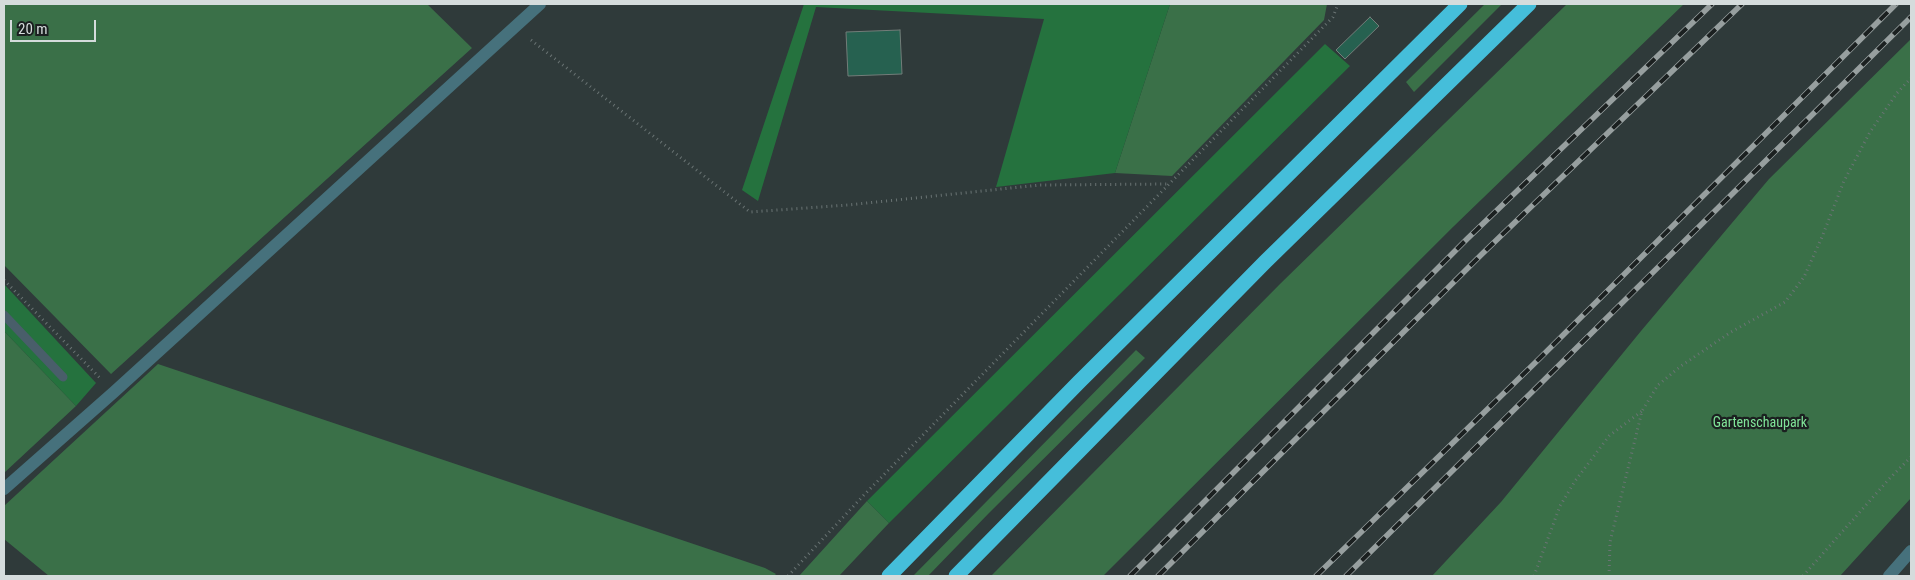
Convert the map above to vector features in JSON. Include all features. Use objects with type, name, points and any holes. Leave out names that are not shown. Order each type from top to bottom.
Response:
[{"type":"highway","points":[[889,576],[1079,382],[1460,4]]},
{"type":"highway","points":[[956,576],[1259,268],[1529,4]]},
{"type":"street","points":[[4,489],[114,392],[540,4]]},
{"type":"street","points":[[1889,576],[1911,551]]},
{"type":"path","points":[[788,576],[863,496],[1333,17],[1338,4]]},
{"type":"path","points":[[514,27],[750,212],[848,205],[1040,185],[1170,184]]},
{"type":"path","points":[[1609,576],[1610,542],[1642,411],[1658,385],[1681,366],[1730,332],[1785,302],[1804,277],[1844,181],[1870,132],[1897,93],[1911,78]]},
{"type":"path","points":[[4,280],[114,392]]},
{"type":"path","points":[[1534,576],[1560,506],[1575,481],[1609,436],[1642,411]]},
{"type":"path","points":[[1803,576],[1888,479],[1911,457]]},
{"type":"green space","points":[[4,4],[427,4],[472,48],[111,374],[4,265]]},
{"type":"green space","points":[[804,4],[1170,4],[1115,173],[996,187],[1044,19],[816,7],[758,201],[742,190]]},
{"type":"green space","points":[[1170,4],[1327,4],[1324,20],[1172,176],[1115,173]]},
{"type":"green space","points":[[1485,4],[1502,4],[1414,92],[1406,82]]},
{"type":"green space","points":[[1567,4],[1684,4],[1454,226],[1103,576],[991,576],[1281,283]]},
{"type":"green space","name":"Gartenschaupark","points":[[1911,39],[1911,498],[1840,576],[1432,576],[1501,502],[1769,179]]},
{"type":"green space","points":[[1325,44],[1350,66],[889,523],[867,501]]},
{"type":"green space","points":[[4,284],[96,383],[76,406],[4,331]]},
{"type":"green space","points":[[4,331],[76,406],[4,473]]},
{"type":"green space","points":[[1136,350],[1145,358],[928,576],[913,576]]},
{"type":"green space","points":[[158,364],[765,568],[776,574],[774,576],[49,576],[4,539],[4,506]]},
{"type":"green space","points":[[867,501],[889,523],[839,576],[799,576]]},
{"type":"building","points":[[1370,17],[1379,26],[1345,59],[1336,50]]},
{"type":"building","points":[[900,30],[902,74],[848,76],[846,32]]},
{"type":"waterway","points":[[4,315],[63,377]]},
{"type":"railway","points":[[1130,576],[1467,239],[1712,4]]},
{"type":"railway","points":[[1158,576],[1482,254],[1742,4]]},
{"type":"railway","points":[[1316,576],[1540,358],[1896,4]]},
{"type":"railway","points":[[1346,576],[1911,17]]}]
